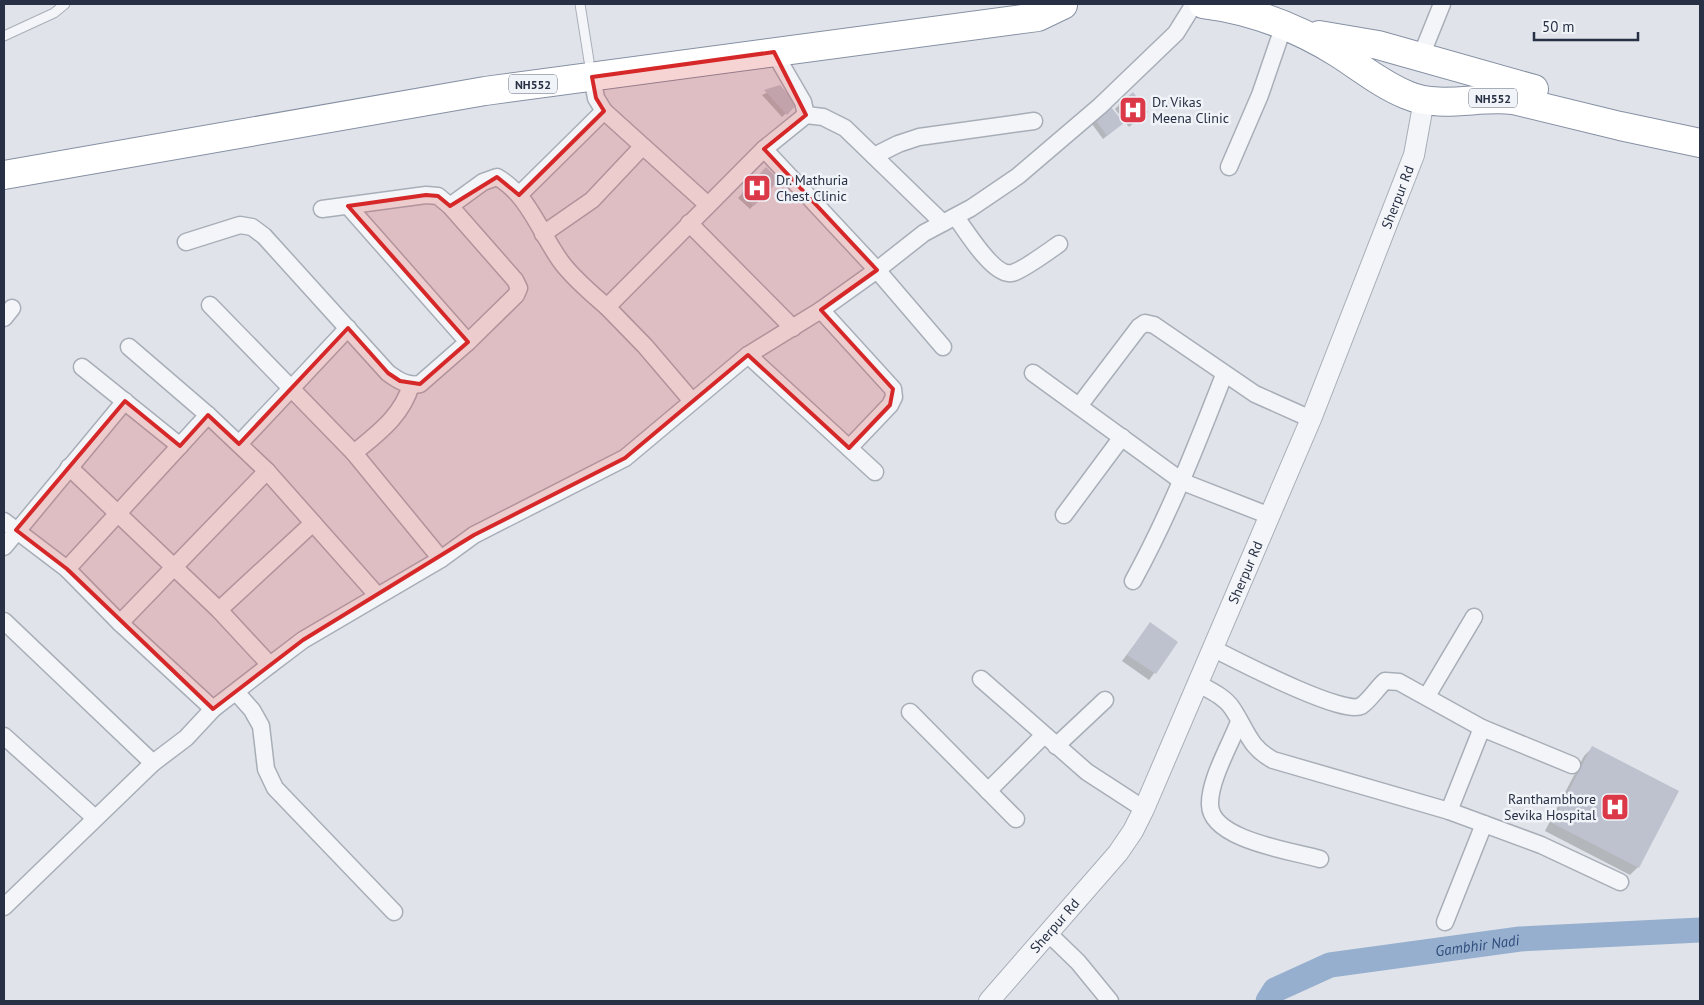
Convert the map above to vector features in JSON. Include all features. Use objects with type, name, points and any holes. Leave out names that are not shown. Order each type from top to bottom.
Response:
[{"type":"highway","name":"NH552","points":[[4,175],[591,69],[1026,4]]},
{"type":"highway","name":"NH552","points":[[4,157],[384,89],[774,52],[1038,17],[1063,4]]},
{"type":"highway","name":"NH552","points":[[1203,4],[1230,7],[1262,16],[1292,29],[1392,88],[1424,100],[1496,98],[1513,100],[1700,143]]},
{"type":"highway","name":"NH552","points":[[1292,29],[1378,45],[1576,101],[1700,128]]},
{"type":"street","points":[[4,907],[153,763],[186,738],[213,709],[270,665],[303,640],[441,559],[474,535],[624,458],[748,355],[821,310],[878,270],[924,233],[949,220],[1018,176],[1100,106],[1176,33],[1194,4]]},
{"type":"street","points":[[1421,56],[1442,4]]},
{"type":"street","points":[[1229,167],[1260,95],[1292,29]]},
{"type":"street","points":[[774,52],[803,102],[806,115]]},
{"type":"street","points":[[591,69],[596,98],[604,111],[708,205]]},
{"type":"street","name":"Sherpur Rd","points":[[988,1001],[1118,853],[1133,831],[1144,809],[1312,419],[1414,156],[1424,100]]},
{"type":"street","points":[[519,195],[604,111]]},
{"type":"street","points":[[607,306],[764,149],[806,115],[828,119],[845,128],[874,156],[949,220],[994,267],[1003,273],[1013,273],[1059,244]]},
{"type":"street","points":[[874,156],[898,144],[919,137],[1034,121]]},
{"type":"street","points":[[543,234],[592,200],[642,147]]},
{"type":"street","points":[[764,149],[878,270],[943,347]]},
{"type":"street","points":[[450,206],[483,182],[497,177],[507,183],[519,195],[561,262],[645,346],[692,401]]},
{"type":"street","points":[[186,242],[240,225],[252,227],[264,236],[388,373],[411,386],[420,384],[468,342],[516,295],[519,288],[515,280],[450,206],[438,196],[426,195],[322,209]]},
{"type":"street","points":[[348,206],[468,342]]},
{"type":"street","points":[[689,223],[793,328]]},
{"type":"street","points":[[210,306],[354,453],[441,559]]},
{"type":"street","points":[[821,310],[893,389],[894,397],[890,405],[849,448]]},
{"type":"street","points":[[1079,406],[1139,327],[1145,323],[1154,325],[1224,375],[1255,394],[1312,419]]},
{"type":"street","points":[[239,444],[348,328]]},
{"type":"street","points":[[129,347],[208,415],[267,471],[377,595]]},
{"type":"street","points":[[748,355],[875,472]]},
{"type":"street","points":[[82,367],[180,446]]},
{"type":"street","points":[[1033,372],[1183,482],[1270,516]]},
{"type":"street","points":[[1133,581],[1161,530],[1183,482],[1224,375]]},
{"type":"street","points":[[354,453],[393,420],[408,398],[411,386]]},
{"type":"street","points":[[4,547],[10,526],[69,467],[124,401]]},
{"type":"street","points":[[66,569],[208,415]]},
{"type":"street","points":[[1064,515],[1122,437]]},
{"type":"street","points":[[69,467],[220,610],[270,665]]},
{"type":"street","points":[[120,624],[267,471]]},
{"type":"street","points":[[220,610],[313,523]]},
{"type":"street","points":[[10,526],[66,569],[120,624],[213,709]]},
{"type":"street","points":[[1427,696],[1474,617]]},
{"type":"street","points":[[4,621],[153,763]]},
{"type":"street","points":[[1212,648],[1279,681],[1349,707],[1361,706],[1385,681],[1399,682],[1482,728],[1572,764]]},
{"type":"street","points":[[981,679],[1087,772],[1144,809]]},
{"type":"street","points":[[1197,683],[1221,697],[1232,708],[1259,753],[1273,760],[1449,811],[1541,845],[1620,882]]},
{"type":"street","points":[[236,692],[252,710],[261,726],[266,769],[275,788],[394,912]]},
{"type":"street","points":[[988,791],[1050,740],[1105,700]]},
{"type":"street","points":[[910,712],[1016,819]]},
{"type":"street","points":[[1239,722],[1214,785],[1210,806],[1215,822],[1233,835],[1320,859]]},
{"type":"street","points":[[1449,811],[1482,728]]},
{"type":"street","points":[[4,736],[95,818]]},
{"type":"street","points":[[1445,922],[1484,824]]},
{"type":"street","points":[[1048,933],[1078,962],[1110,1001]]},
{"type":"lane","points":[[4,36],[54,13],[66,4]]},
{"type":"lane","points":[[580,4],[591,69]]},
{"type":"highlighted area","points":[[774,52],[806,115],[764,149],[877,270],[821,310],[893,389],[890,405],[849,448],[748,355],[625,458],[474,535],[303,640],[213,709],[67,569],[16,530],[125,401],[180,446],[208,415],[239,444],[348,328],[388,373],[400,381],[420,384],[468,342],[348,206],[426,195],[438,196],[450,206],[497,177],[519,195],[604,111],[596,98],[592,77]]},
{"type":"building","points":[[780,85],[797,104],[787,115],[764,90]]},
{"type":"building","points":[[1133,92],[1148,112],[1133,124],[1118,105]]},
{"type":"building","points":[[1111,107],[1124,123],[1107,136],[1095,119]]},
{"type":"building","points":[[766,167],[779,180],[754,206],[741,194]]},
{"type":"building","points":[[1150,622],[1178,642],[1156,674],[1127,655]]},
{"type":"building","name":"Ranthambhore Sevika Hospital","points":[[1592,746],[1679,791],[1639,868],[1552,823]]},
{"type":"waterway","name":"Gambhir Nadi","points":[[1268,1001],[1275,990],[1330,965],[1520,939],[1700,930]]},
{"type":"place","name":"Dr. Vikas Meena Clinic","points":[[1133,110]]},
{"type":"place","name":"Dr. Mathuria Chest Clinic","points":[[757,188]]},
{"type":"place","name":"Ranthambhore Sevika Hospital","points":[[1615,807]]}]
